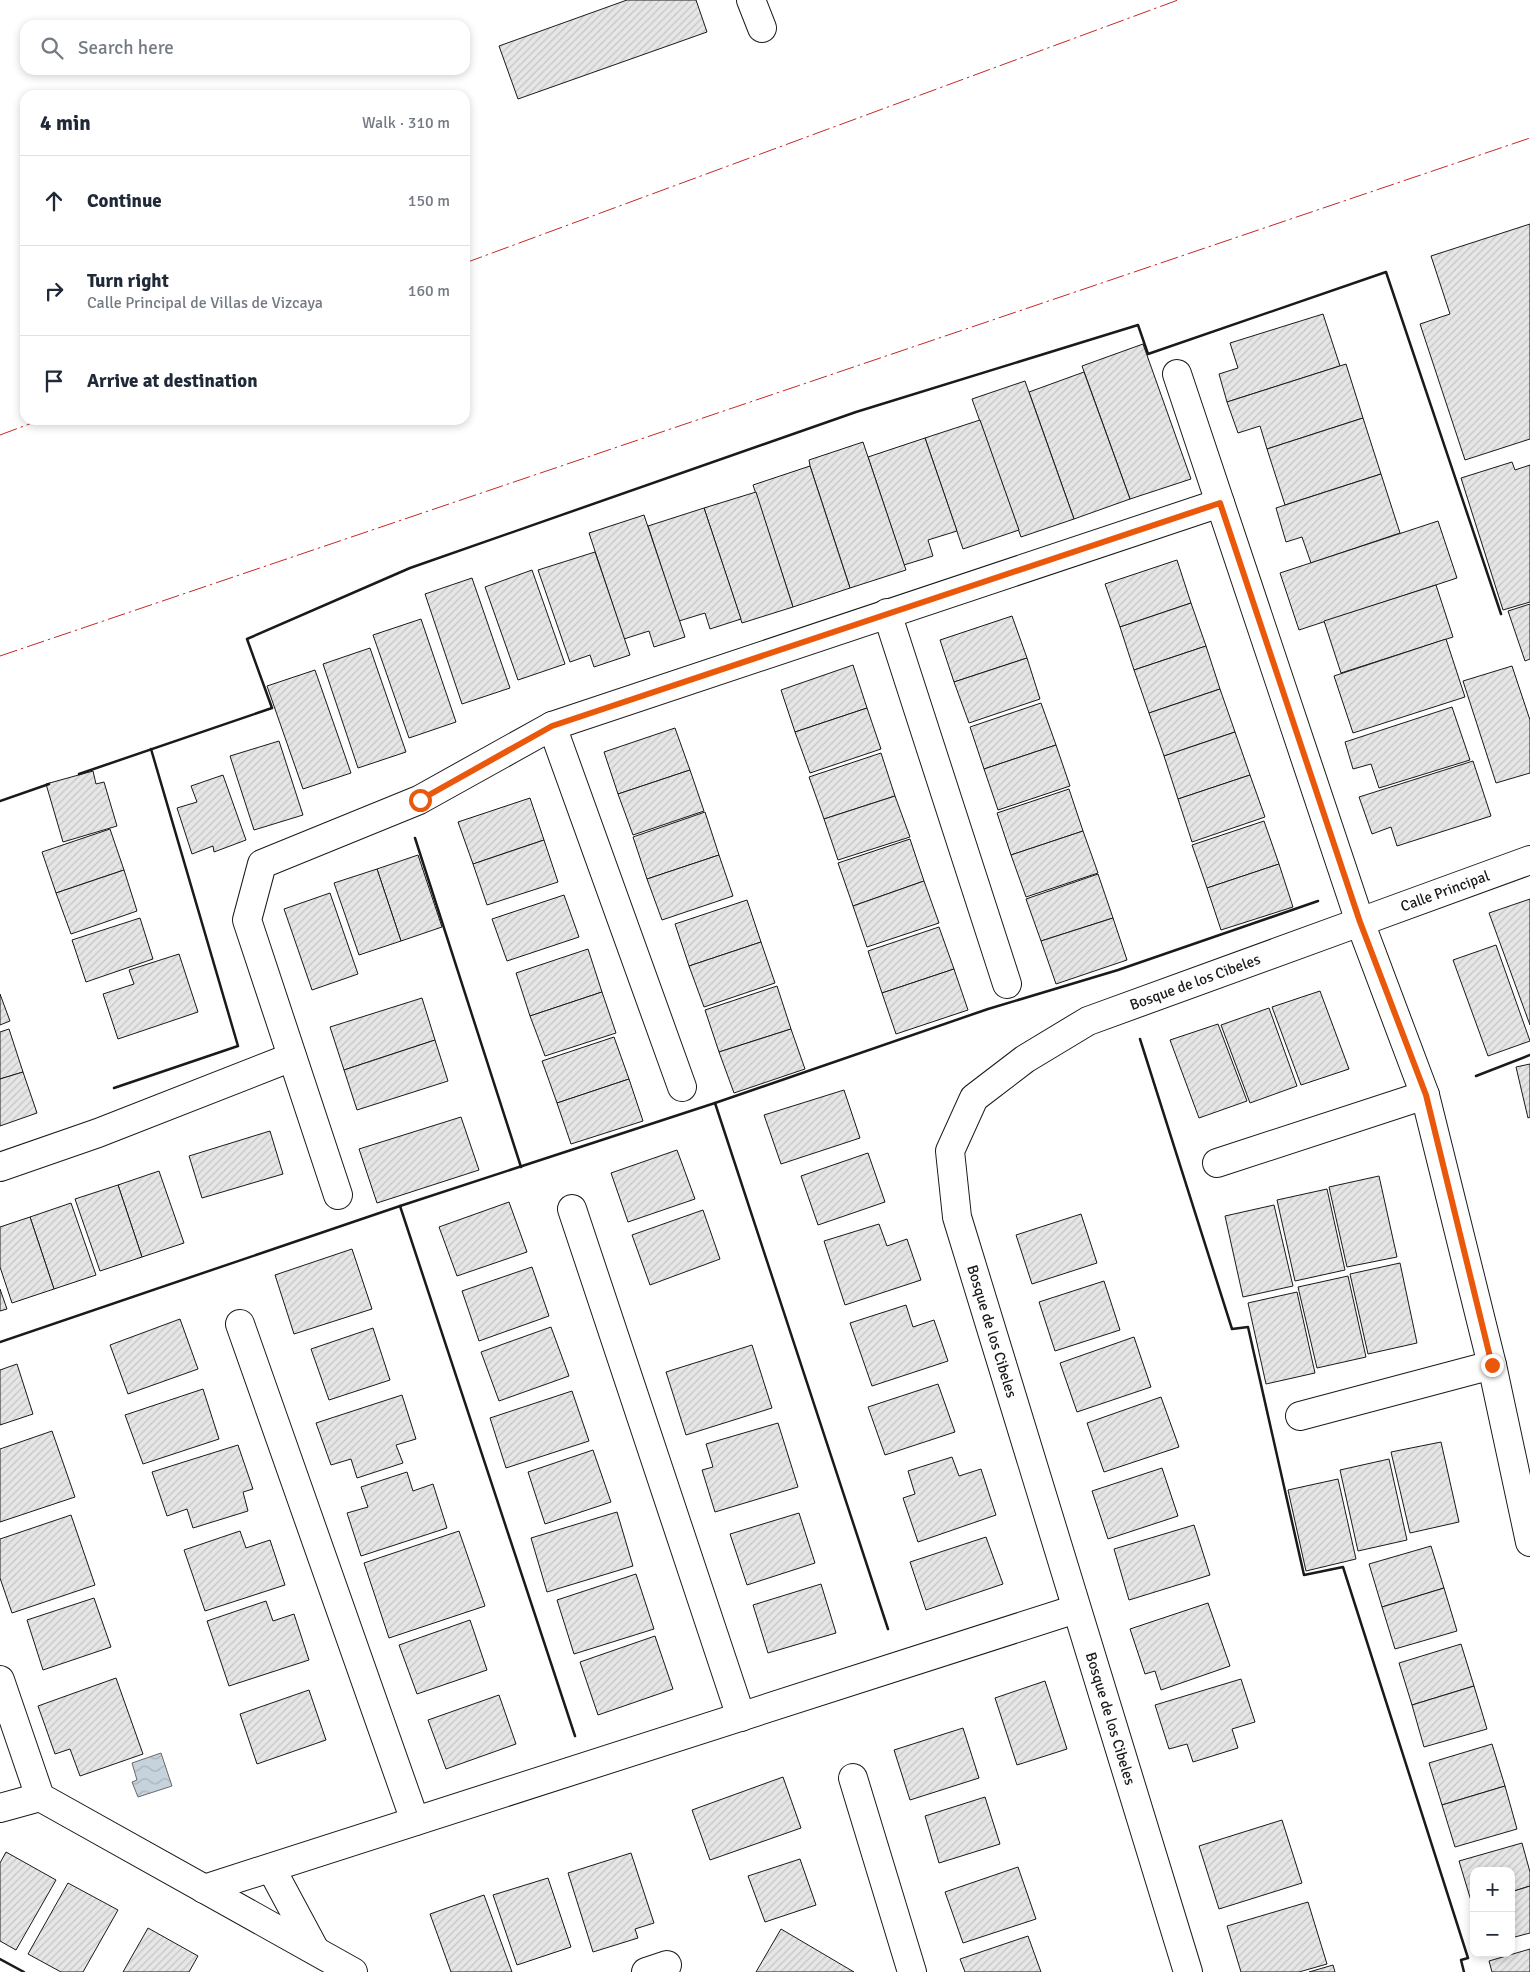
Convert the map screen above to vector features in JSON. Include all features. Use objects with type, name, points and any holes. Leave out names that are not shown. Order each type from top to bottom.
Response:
[{"type":"street","points":[[751,0],[762,28]]},
{"type":"street","points":[[1177,374],[1360,922],[1426,1095],[1492,1365],[1530,1542]]},
{"type":"street","points":[[338,1195],[248,920],[262,864],[420,800],[552,726],[887,612],[1220,503]]},
{"type":"street","points":[[887,612],[1007,984]]},
{"type":"street","points":[[552,726],[682,1087]]},
{"type":"street","name":"Calle Principal","points":[[1360,922],[1530,860]]},
{"type":"street","name":"Bosque de los Cibeles","points":[[1188,1972],[957,1217],[950,1151],[974,1098],[1025,1059],[1088,1021],[1360,922]]},
{"type":"street","points":[[0,1167],[98,1133],[292,1056]]},
{"type":"street","points":[[1217,1163],[1426,1095]]},
{"type":"street","points":[[572,1209],[741,1717]]},
{"type":"street","points":[[240,1324],[415,1821]]},
{"type":"street","points":[[1300,1416],[1492,1365]]},
{"type":"street","points":[[204,1889],[1076,1609]]},
{"type":"street","points":[[0,1680],[40,1797],[353,1972]]},
{"type":"street","points":[[853,1778],[912,1972]]},
{"type":"street","points":[[0,1808],[40,1797]]},
{"type":"street","points":[[271,1868],[314,1950]]},
{"type":"water","points":[[161,1753],[172,1786],[138,1797],[132,1782],[137,1780],[132,1763]]},
{"type":"building","points":[[627,0],[696,0],[707,32],[518,99],[499,46]]},
{"type":"building","points":[[1530,224],[1530,439],[1465,460],[1420,324],[1450,314],[1431,256]]},
{"type":"building","points":[[1323,314],[1340,366],[1227,402],[1219,374],[1238,368],[1230,343]]},
{"type":"building","points":[[1143,344],[1191,479],[1130,499],[1082,366]]},
{"type":"building","points":[[1346,364],[1363,418],[1267,449],[1260,426],[1238,433],[1227,402]]},
{"type":"building","points":[[1084,372],[1130,499],[1074,519],[1029,392]]},
{"type":"building","points":[[1025,381],[1074,519],[1021,537],[972,399]]},
{"type":"building","points":[[1363,418],[1381,474],[1285,505],[1267,449]]},
{"type":"building","points":[[980,420],[1019,530],[963,549],[925,438]]},
{"type":"building","points":[[925,438],[957,531],[928,540],[933,556],[904,565],[868,457]]},
{"type":"building","points":[[863,442],[906,570],[850,588],[809,460]]},
{"type":"building","points":[[1512,462],[1515,470],[1530,465],[1530,602],[1503,610],[1461,478]]},
{"type":"building","points":[[810,466],[850,588],[793,607],[753,485]]},
{"type":"building","points":[[1381,474],[1400,533],[1311,563],[1302,537],[1286,542],[1276,508]]},
{"type":"building","points":[[756,492],[793,607],[742,623],[704,508]]},
{"type":"building","points":[[704,508],[741,619],[710,629],[705,613],[679,621],[648,526]]},
{"type":"building","points":[[644,515],[685,637],[654,647],[649,631],[624,639],[589,533]]},
{"type":"building","points":[[1438,521],[1457,578],[1299,630],[1280,573]]},
{"type":"building","points":[[595,552],[630,655],[594,667],[590,655],[570,662],[538,570]]},
{"type":"building","points":[[1177,560],[1191,603],[1120,627],[1105,584]]},
{"type":"building","points":[[532,570],[565,664],[518,680],[485,587]]},
{"type":"building","points":[[472,578],[510,688],[462,704],[425,594]]},
{"type":"building","points":[[1436,585],[1453,637],[1341,673],[1324,621]]},
{"type":"building","points":[[1191,603],[1206,646],[1134,670],[1120,627]]},
{"type":"building","points":[[1530,604],[1530,659],[1525,661],[1508,611]]},
{"type":"building","points":[[1012,616],[1027,658],[954,682],[940,640]]},
{"type":"building","points":[[421,619],[456,722],[409,738],[373,635]]},
{"type":"building","points":[[1446,639],[1465,697],[1353,733],[1334,676]]},
{"type":"building","points":[[1206,646],[1220,689],[1149,713],[1134,670]]},
{"type":"building","points":[[370,648],[406,752],[358,768],[323,664]]},
{"type":"building","points":[[1027,658],[1040,699],[969,723],[954,682]]},
{"type":"building","points":[[853,665],[867,708],[795,732],[781,690]]},
{"type":"building","points":[[1512,666],[1530,720],[1530,773],[1496,783],[1463,681]]},
{"type":"building","points":[[315,670],[351,773],[303,789],[267,686]]},
{"type":"building","points":[[1220,689],[1235,732],[1164,756],[1149,713]]},
{"type":"building","points":[[1041,703],[1056,745],[984,769],[970,727]]},
{"type":"building","points":[[1452,707],[1470,760],[1379,788],[1371,764],[1353,769],[1345,742]]},
{"type":"building","points":[[867,708],[881,749],[810,773],[795,732]]},
{"type":"building","points":[[675,728],[690,770],[618,794],[604,752]]},
{"type":"building","points":[[1235,732],[1250,775],[1178,799],[1164,756]]},
{"type":"building","points":[[279,741],[303,815],[254,830],[230,756]]},
{"type":"building","points":[[1056,745],[1070,786],[998,810],[984,769]]},
{"type":"building","points":[[881,753],[895,796],[824,819],[809,777]]},
{"type":"building","points":[[1473,761],[1491,816],[1397,846],[1391,827],[1372,834],[1359,797]]},
{"type":"building","points":[[690,770],[704,811],[633,835],[618,794]]},
{"type":"building","points":[[93,771],[96,784],[104,782],[117,826],[63,842],[46,784]]},
{"type":"building","points":[[223,775],[246,840],[214,852],[213,846],[192,854],[177,808],[197,802],[191,786]]},
{"type":"building","points":[[1250,775],[1265,817],[1192,842],[1178,799]]},
{"type":"building","points":[[1069,789],[1083,831],[1011,855],[997,813]]},
{"type":"building","points":[[895,796],[910,837],[838,860],[824,819]]},
{"type":"building","points":[[530,798],[544,840],[473,864],[458,822]]},
{"type":"building","points":[[705,812],[719,855],[647,879],[633,837]]},
{"type":"building","points":[[1264,821],[1279,864],[1207,888],[1192,845]]},
{"type":"building","points":[[110,829],[124,870],[56,893],[42,852]]},
{"type":"building","points":[[1083,831],[1098,873],[1026,897],[1011,855]]},
{"type":"building","points":[[910,839],[924,881],[853,906],[838,863]]},
{"type":"building","points":[[544,840],[558,882],[487,905],[473,864]]},
{"type":"building","points":[[418,855],[442,927],[401,941],[377,869]]},
{"type":"building","points":[[719,855],[733,896],[662,920],[647,879]]},
{"type":"building","points":[[1279,864],[1293,907],[1221,930],[1207,888]]},
{"type":"building","points":[[377,869],[401,941],[359,955],[334,883]]},
{"type":"building","points":[[124,870],[137,911],[71,934],[56,893]]},
{"type":"building","points":[[1098,874],[1113,918],[1041,941],[1026,899]]},
{"type":"building","points":[[924,881],[939,923],[867,947],[853,906]]},
{"type":"building","points":[[330,893],[358,974],[312,990],[284,909]]},
{"type":"building","points":[[564,895],[579,937],[507,961],[492,919]]},
{"type":"building","points":[[1530,899],[1530,1025],[1489,913]]},
{"type":"building","points":[[747,900],[761,942],[689,966],[675,924]]},
{"type":"building","points":[[140,918],[153,959],[86,982],[72,940]]},
{"type":"building","points":[[1113,918],[1127,960],[1056,984],[1041,941]]},
{"type":"building","points":[[939,927],[954,969],[882,993],[868,951]]},
{"type":"building","points":[[761,942],[775,983],[704,1007],[689,966]]},
{"type":"building","points":[[1496,945],[1530,1041],[1488,1056],[1453,960]]},
{"type":"building","points":[[588,949],[602,992],[530,1016],[516,973]]},
{"type":"building","points":[[179,954],[198,1012],[118,1039],[103,994],[134,984],[129,970]]},
{"type":"building","points":[[954,969],[968,1010],[896,1034],[882,993]]},
{"type":"building","points":[[777,986],[791,1029],[719,1052],[705,1010]]},
{"type":"building","points":[[1320,991],[1349,1069],[1301,1085],[1272,1007]]},
{"type":"building","points":[[602,992],[616,1033],[545,1056],[530,1016]]},
{"type":"building","points":[[0,994],[10,1021],[0,1025]]},
{"type":"building","points":[[422,998],[435,1040],[344,1070],[330,1027]]},
{"type":"building","points":[[1269,1008],[1297,1086],[1250,1103],[1221,1025]]},
{"type":"building","points":[[1218,1024],[1247,1101],[1199,1118],[1170,1040]]},
{"type":"building","points":[[9,1029],[23,1072],[0,1079],[0,1032]]},
{"type":"building","points":[[791,1029],[805,1069],[734,1093],[719,1052]]},
{"type":"building","points":[[614,1037],[629,1079],[557,1103],[542,1061]]},
{"type":"building","points":[[435,1040],[448,1081],[357,1110],[344,1070]]},
{"type":"building","points":[[1530,1064],[1530,1117],[1528,1118],[1516,1067]]},
{"type":"building","points":[[23,1072],[37,1113],[0,1126],[0,1079]]},
{"type":"building","points":[[629,1079],[643,1121],[571,1144],[557,1103]]},
{"type":"building","points":[[844,1090],[860,1138],[781,1164],[764,1115]]},
{"type":"building","points":[[461,1117],[479,1170],[377,1203],[359,1149]]},
{"type":"building","points":[[270,1131],[283,1174],[202,1198],[189,1156]]},
{"type":"building","points":[[677,1150],[695,1199],[628,1222],[611,1173]]},
{"type":"building","points":[[868,1153],[885,1202],[818,1225],[801,1176]]},
{"type":"building","points":[[159,1171],[184,1243],[142,1257],[118,1185]]},
{"type":"building","points":[[1379,1176],[1397,1257],[1347,1267],[1329,1187]]},
{"type":"building","points":[[118,1185],[142,1257],[100,1271],[75,1199]]},
{"type":"building","points":[[1327,1189],[1345,1270],[1295,1281],[1277,1200]]},
{"type":"building","points":[[509,1202],[527,1252],[457,1276],[439,1227]]},
{"type":"building","points":[[71,1203],[96,1275],[54,1289],[30,1217]]},
{"type":"building","points":[[1274,1205],[1293,1286],[1243,1297],[1225,1216]]},
{"type":"building","points":[[703,1210],[720,1259],[650,1285],[632,1235]]},
{"type":"building","points":[[1081,1214],[1097,1263],[1032,1284],[1016,1235]]},
{"type":"building","points":[[30,1217],[54,1289],[12,1303],[0,1267],[0,1227]]},
{"type":"building","points":[[879,1224],[887,1246],[907,1239],[921,1280],[845,1305],[824,1241]]},
{"type":"building","points":[[352,1249],[372,1309],[294,1334],[275,1275]]},
{"type":"building","points":[[1400,1263],[1417,1343],[1368,1354],[1350,1274]]},
{"type":"building","points":[[532,1267],[549,1316],[479,1341],[462,1291]]},
{"type":"building","points":[[1348,1276],[1366,1357],[1317,1368],[1298,1287]]},
{"type":"building","points":[[1104,1281],[1120,1330],[1055,1351],[1039,1302]]},
{"type":"building","points":[[0,1289],[7,1309],[0,1311]]},
{"type":"building","points":[[1297,1292],[1315,1373],[1266,1384],[1248,1303]]},
{"type":"building","points":[[906,1305],[913,1327],[934,1320],[948,1361],[872,1386],[850,1323]]},
{"type":"building","points":[[180,1319],[198,1369],[128,1394],[110,1345]]},
{"type":"building","points":[[551,1327],[569,1376],[499,1401],[481,1352]]},
{"type":"building","points":[[373,1328],[390,1380],[329,1400],[311,1349]]},
{"type":"building","points":[[1134,1337],[1151,1387],[1077,1412],[1060,1363]]},
{"type":"building","points":[[752,1345],[772,1408],[686,1435],[666,1372]]},
{"type":"building","points":[[17,1364],[33,1414],[0,1425],[0,1370]]},
{"type":"building","points":[[938,1384],[955,1432],[885,1455],[868,1407]]},
{"type":"building","points":[[203,1389],[219,1439],[143,1464],[125,1415]]},
{"type":"building","points":[[572,1391],[589,1441],[506,1468],[490,1418]]},
{"type":"building","points":[[402,1395],[416,1439],[396,1445],[403,1463],[357,1478],[351,1459],[331,1465],[316,1423]]},
{"type":"building","points":[[1161,1397],[1179,1447],[1104,1472],[1087,1423]]},
{"type":"building","points":[[778,1423],[798,1487],[715,1512],[702,1470],[713,1467],[706,1444]]},
{"type":"building","points":[[52,1431],[75,1497],[0,1522],[0,1449]]},
{"type":"building","points":[[1441,1442],[1459,1522],[1410,1533],[1391,1452]]},
{"type":"building","points":[[238,1445],[253,1489],[243,1492],[248,1511],[193,1528],[187,1509],[167,1516],[152,1472]]},
{"type":"building","points":[[593,1450],[611,1502],[545,1524],[528,1472]]},
{"type":"building","points":[[952,1457],[959,1476],[981,1469],[996,1515],[918,1542],[903,1498],[915,1494],[908,1471]]},
{"type":"building","points":[[1389,1459],[1407,1540],[1358,1551],[1340,1470]]},
{"type":"building","points":[[1162,1468],[1178,1516],[1108,1539],[1092,1491]]},
{"type":"building","points":[[407,1472],[413,1491],[433,1484],[447,1528],[361,1556],[347,1513],[368,1507],[361,1487]]},
{"type":"building","points":[[1338,1479],[1356,1559],[1306,1571],[1288,1490]]},
{"type":"building","points":[[617,1512],[633,1566],[547,1592],[531,1538]]},
{"type":"building","points":[[799,1513],[815,1563],[747,1585],[730,1534]]},
{"type":"building","points":[[71,1515],[95,1585],[12,1613],[0,1578],[0,1539]]},
{"type":"building","points":[[1194,1525],[1210,1575],[1129,1600],[1114,1549]]},
{"type":"building","points":[[240,1531],[246,1548],[270,1540],[285,1585],[205,1611],[184,1550]]},
{"type":"building","points":[[459,1531],[485,1606],[389,1638],[364,1563]]},
{"type":"building","points":[[986,1537],[1003,1584],[926,1610],[910,1562]]},
{"type":"building","points":[[1431,1546],[1444,1588],[1382,1607],[1369,1564]]},
{"type":"building","points":[[636,1574],[654,1629],[574,1654],[557,1600]]},
{"type":"building","points":[[821,1584],[836,1633],[768,1653],[753,1605]]},
{"type":"building","points":[[1444,1588],[1457,1631],[1395,1649],[1382,1607]]},
{"type":"building","points":[[94,1598],[111,1647],[43,1670],[27,1620]]},
{"type":"building","points":[[266,1601],[273,1621],[294,1614],[309,1660],[229,1686],[207,1621]]},
{"type":"building","points":[[1208,1603],[1230,1666],[1161,1690],[1155,1671],[1145,1674],[1130,1629]]},
{"type":"building","points":[[470,1620],[487,1670],[417,1694],[399,1645]]},
{"type":"building","points":[[655,1636],[673,1689],[598,1715],[580,1662]]},
{"type":"building","points":[[1461,1644],[1474,1686],[1412,1705],[1399,1663]]},
{"type":"building","points":[[116,1678],[143,1754],[80,1776],[70,1749],[55,1754],[38,1706]]},
{"type":"building","points":[[1241,1679],[1255,1722],[1232,1729],[1238,1748],[1193,1762],[1187,1744],[1169,1749],[1155,1705]]},
{"type":"building","points":[[1045,1681],[1067,1749],[1017,1765],[995,1698]]},
{"type":"building","points":[[1474,1686],[1487,1729],[1424,1747],[1412,1705]]},
{"type":"building","points":[[309,1690],[326,1740],[257,1764],[240,1714]]},
{"type":"building","points":[[499,1695],[516,1744],[446,1769],[428,1720]]},
{"type":"building","points":[[963,1728],[979,1778],[910,1800],[894,1750]]},
{"type":"building","points":[[1492,1744],[1505,1786],[1442,1805],[1429,1763]]},
{"type":"building","points":[[783,1777],[801,1828],[710,1860],[692,1810]]},
{"type":"building","points":[[1505,1786],[1517,1829],[1455,1847],[1442,1805]]},
{"type":"building","points":[[985,1797],[1000,1844],[939,1863],[925,1816]]},
{"type":"building","points":[[1282,1820],[1302,1883],[1219,1909],[1199,1846]]},
{"type":"building","points":[[1522,1843],[1530,1872],[1530,1886],[1515,1891],[1515,1867],[1470,1867],[1470,1897],[1459,1861]]},
{"type":"building","points":[[6,1852],[56,1880],[16,1950],[0,1941],[0,1863]]},
{"type":"building","points":[[631,1853],[654,1923],[635,1929],[638,1938],[593,1952],[568,1873]]},
{"type":"building","points":[[800,1859],[816,1905],[765,1922],[748,1876]]},
{"type":"building","points":[[1018,1867],[1036,1919],[963,1943],[945,1892]]},
{"type":"building","points":[[548,1878],[571,1947],[517,1965],[493,1895]]},
{"type":"building","points":[[68,1883],[118,1910],[83,1972],[61,1972],[28,1954]]},
{"type":"building","points":[[1530,1886],[1530,1933],[1515,1937],[1515,1912],[1515,1891]]},
{"type":"building","points":[[484,1895],[512,1972],[451,1972],[430,1914]]},
{"type":"building","points":[[1308,1902],[1327,1964],[1299,1972],[1241,1972],[1227,1926]]},
{"type":"building","points":[[148,1928],[198,1956],[189,1972],[123,1972]]},
{"type":"building","points":[[781,1929],[854,1972],[756,1972]]},
{"type":"building","points":[[1028,1936],[1041,1972],[965,1972],[960,1959]]},
{"type":"building","points":[[1530,1949],[1530,1972],[1492,1972],[1489,1961],[1503,1957],[1515,1957],[1515,1953]]},
{"type":"building","points":[[1333,1965],[1335,1972],[1309,1972]]},
{"type":"wall","points":[[79,774],[272,708],[247,639],[410,568],[856,412],[1138,325],[1148,354],[1386,272],[1501,614]]},
{"type":"wall","points":[[114,1088],[238,1046],[151,749]]},
{"type":"wall","points":[[0,801],[49,784]]},
{"type":"wall","points":[[415,838],[521,1167]]},
{"type":"wall","points":[[0,1342],[400,1206],[715,1103],[988,1009],[1118,970],[1318,901]]},
{"type":"wall","points":[[1140,1039],[1232,1329],[1248,1327],[1304,1575],[1343,1567],[1468,1958],[1461,1960],[1464,1972]]},
{"type":"wall","points":[[1476,1076],[1530,1055]]},
{"type":"wall","points":[[715,1103],[888,1629]]},
{"type":"wall","points":[[400,1206],[575,1736]]},
{"type":"wall","points":[[0,1959],[24,1972]]},
{"type":"power","points":[[470,261],[1178,0]]},
{"type":"power","points":[[0,656],[1530,138]]},
{"type":"power","points":[[0,435],[27,425]]},
{"type":"route","points":[[420,800],[552,726],[887,612],[1220,503],[1360,922],[1426,1095],[1492,1365]]}]
